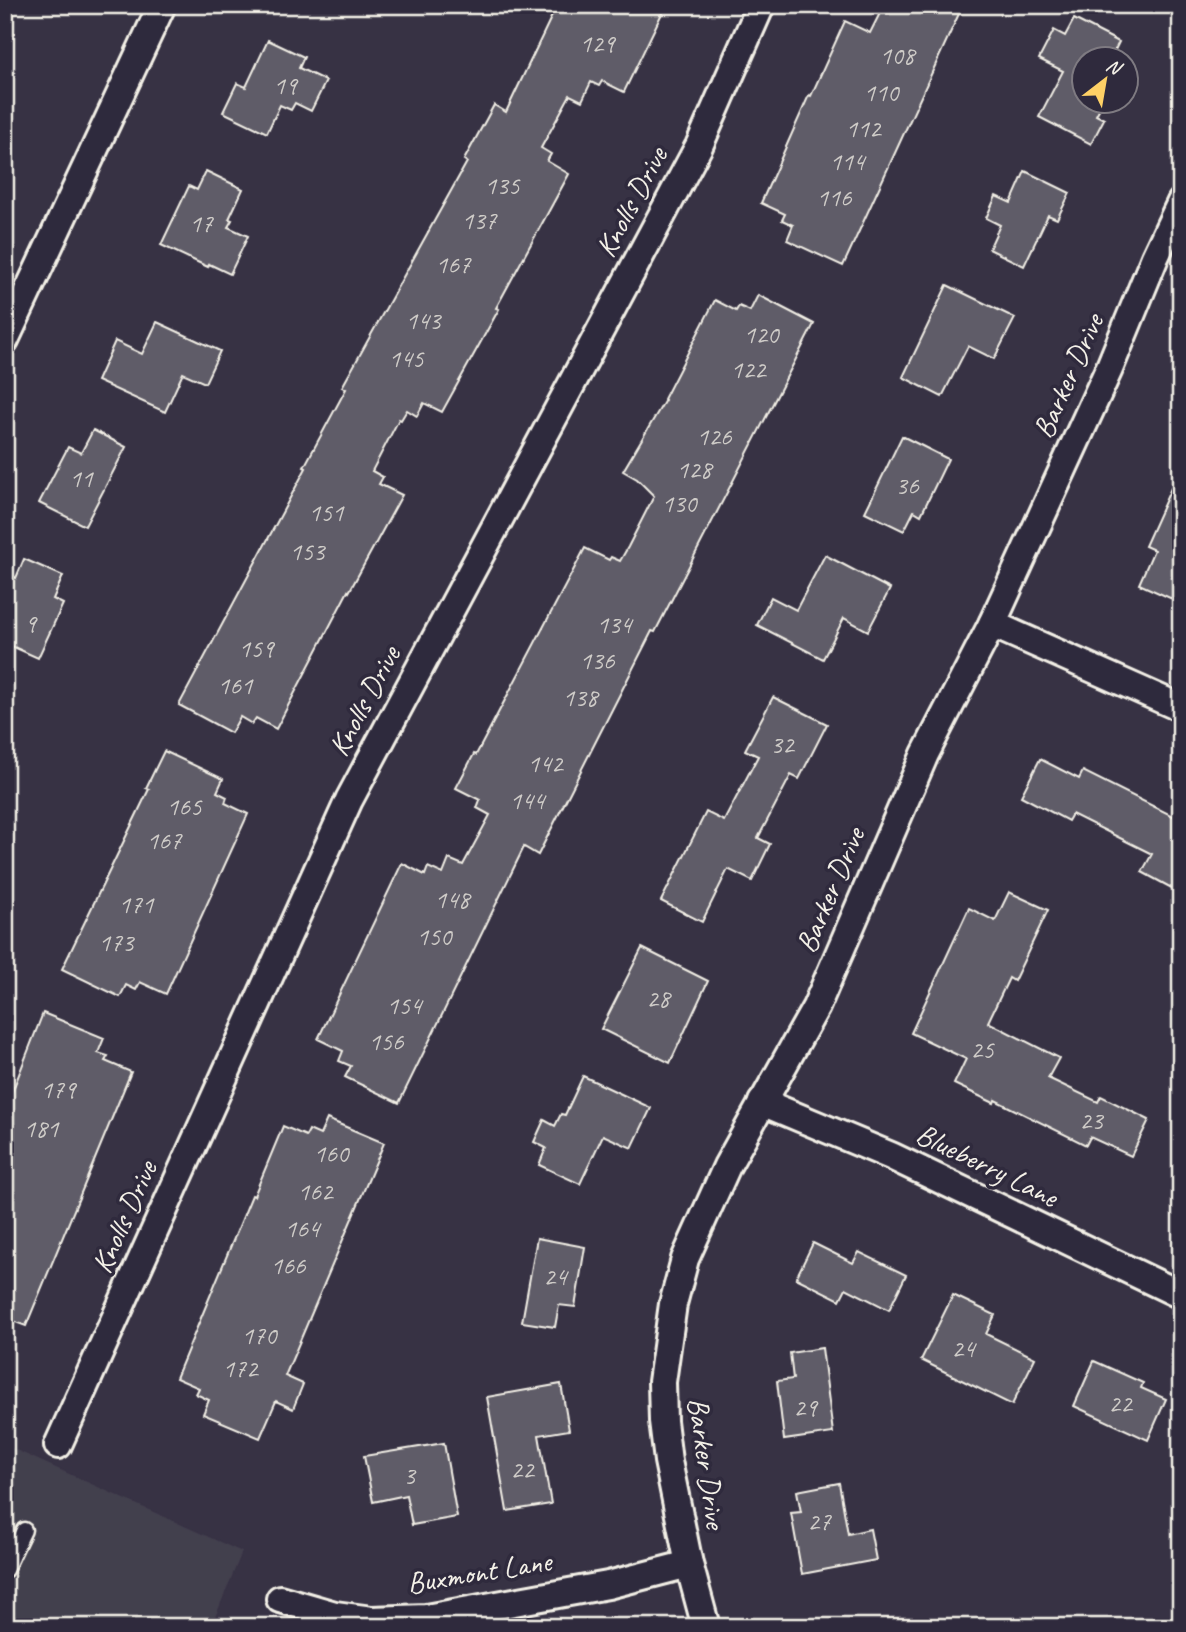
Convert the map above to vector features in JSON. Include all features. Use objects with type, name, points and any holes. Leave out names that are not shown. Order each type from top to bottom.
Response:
[{"type":"street","points":[[6,338],[162,5]]},
{"type":"street","name":"Knolls Drive","points":[[58,1445],[349,800],[699,146],[761,5]]},
{"type":"street","name":"Barker Drive","points":[[706,1627],[689,1563],[668,1461],[663,1421],[662,1382],[673,1304],[685,1259],[727,1166],[816,1007],[925,754],[992,624],[1109,369],[1181,201]]},
{"type":"street","points":[[992,624],[1181,708]]},
{"type":"street","name":"Blueberry Lane","points":[[762,1102],[891,1156],[1181,1295]]},
{"type":"street","name":"Buxmont Lane","points":[[280,1599],[335,1615],[372,1620],[426,1618],[608,1585],[689,1563]]},
{"type":"lane","points":[[5,1570],[24,1530]]},
{"type":"shaded area","points":[[5,1445],[242,1552],[211,1627],[5,1627]]},
{"type":"building","points":[[557,5],[666,5],[624,92],[602,81],[599,86],[591,82],[582,101],[570,95],[541,148],[551,154],[547,161],[569,174],[442,412],[424,403],[417,416],[407,410],[401,420],[399,419],[372,471],[383,477],[379,484],[402,495],[276,729],[256,718],[252,724],[240,717],[231,733],[179,705],[306,468],[304,467],[346,389],[342,387],[467,162],[464,160],[494,105],[506,112]]},
{"type":"building","points":[[884,5],[963,5],[843,266],[787,240],[793,225],[782,220],[785,214],[761,203],[845,21],[870,33]]},
{"type":"building","points":[[1074,19],[1119,42],[1117,46],[1070,46],[1070,116],[1098,116],[1104,119],[1091,144],[1039,117],[1063,71],[1039,59],[1054,30],[1065,36]]},
{"type":"building","points":[[268,40],[304,57],[299,68],[326,81],[311,111],[295,103],[291,110],[280,105],[267,133],[223,112],[237,83],[246,87]]},
{"type":"building","points":[[206,171],[243,189],[228,227],[248,236],[230,274],[161,245],[189,186],[197,190]]},
{"type":"building","points":[[1025,171],[1070,193],[1057,219],[1048,215],[1024,266],[989,249],[1000,225],[986,218],[996,196],[1011,203]]},
{"type":"building","points":[[947,285],[1015,318],[994,359],[968,346],[942,397],[903,377]]},
{"type":"building","points":[[758,295],[814,324],[655,632],[652,631],[538,855],[524,847],[399,1103],[345,1077],[351,1066],[339,1061],[343,1051],[318,1039],[402,863],[425,875],[428,867],[443,874],[449,859],[463,865],[490,815],[477,808],[480,800],[456,788],[585,548],[609,560],[611,557],[620,561],[628,547],[654,496],[637,479],[623,471],[665,400],[715,300],[736,311],[739,306],[750,311]]},
{"type":"building","points":[[157,322],[220,351],[205,383],[183,373],[165,412],[97,381],[115,341],[142,354]]},
{"type":"building","points":[[93,430],[126,447],[85,526],[39,503],[68,447],[81,453]]},
{"type":"building","points":[[902,436],[948,459],[921,515],[914,511],[904,531],[865,512]]},
{"type":"building","points":[[1181,466],[1181,603],[1139,584],[1154,550],[1145,546]]},
{"type":"building","points":[[825,555],[890,589],[868,631],[844,618],[823,659],[757,625],[771,597],[796,610]]},
{"type":"building","points":[[24,559],[63,576],[53,599],[63,604],[38,658],[5,643],[5,572],[16,578]]},
{"type":"building","points":[[773,697],[827,724],[799,779],[791,775],[758,838],[770,844],[752,881],[728,869],[702,922],[661,901],[706,812],[724,821],[758,756],[745,750]]},
{"type":"building","points":[[164,751],[223,779],[217,792],[227,797],[225,803],[248,814],[166,994],[140,982],[136,990],[126,985],[120,997],[62,969],[149,789],[146,788]]},
{"type":"building","points":[[1040,759],[1079,779],[1083,771],[1181,820],[1181,893],[1142,872],[1152,854],[1072,814],[1068,821],[1021,796]]},
{"type":"building","points":[[1009,892],[1048,910],[1014,981],[1009,978],[988,1022],[1059,1058],[1048,1078],[1098,1102],[1101,1096],[1149,1120],[1131,1156],[1090,1137],[1086,1145],[995,1100],[994,1103],[954,1084],[966,1059],[911,1033],[969,908],[995,921]]},
{"type":"building","points":[[642,948],[708,981],[670,1063],[601,1029]]},
{"type":"building","points":[[43,1013],[104,1038],[98,1053],[108,1056],[105,1061],[131,1072],[26,1326],[5,1318],[5,1110]]},
{"type":"building","points":[[583,1076],[651,1108],[632,1148],[603,1135],[580,1184],[539,1165],[546,1148],[534,1142],[544,1120],[555,1126],[561,1114],[565,1115]]},
{"type":"building","points":[[327,1119],[384,1143],[285,1376],[303,1384],[293,1409],[276,1401],[260,1438],[203,1414],[209,1400],[196,1394],[199,1388],[176,1378],[283,1126],[306,1136],[309,1130],[320,1135]]},
{"type":"building","points":[[537,1238],[585,1247],[575,1307],[559,1305],[555,1327],[522,1322]]},
{"type":"building","points":[[813,1243],[853,1263],[859,1252],[906,1275],[889,1310],[846,1288],[840,1300],[796,1278]]},
{"type":"building","points":[[953,1295],[995,1315],[986,1334],[1035,1358],[1012,1405],[921,1360]]},
{"type":"building","points":[[822,1348],[833,1433],[784,1440],[777,1381],[793,1379],[790,1353]]},
{"type":"building","points":[[1094,1361],[1143,1383],[1141,1388],[1166,1399],[1148,1440],[1074,1406]]},
{"type":"building","points":[[561,1384],[569,1430],[539,1435],[551,1504],[507,1511],[487,1397]]},
{"type":"building","points":[[444,1443],[457,1517],[412,1525],[406,1495],[373,1502],[364,1456]]},
{"type":"building","points":[[839,1483],[848,1534],[870,1529],[876,1560],[802,1574],[791,1513],[801,1512],[797,1491]]}]
